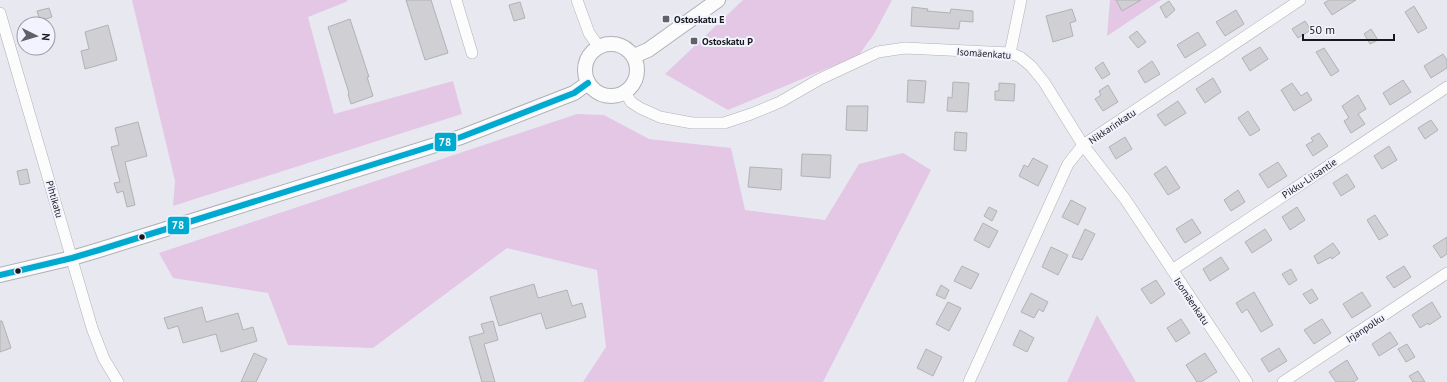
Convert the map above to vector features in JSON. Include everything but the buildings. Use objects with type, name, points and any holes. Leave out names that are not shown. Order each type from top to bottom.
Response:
[{"type":"street","points":[[456,0],[472,53]]},
{"type":"street","points":[[577,0],[589,33],[598,46]]},
{"type":"street","points":[[634,56],[648,50],[718,0]]},
{"type":"street","points":[[1010,52],[1022,0]]},
{"type":"street","name":"Nikkarinkatu","points":[[969,382],[1068,164],[1083,145],[1300,0]]},
{"type":"street","name":"Pihtikatu","points":[[0,13],[92,328],[104,359],[118,382]]},
{"type":"street","points":[[607,43],[616,44],[627,49],[634,56],[637,69],[633,84],[625,92],[613,96],[606,96],[598,93],[588,83],[584,72],[585,63],[591,52],[598,46],[607,43]]},
{"type":"street","name":"Isomäenkatu","points":[[625,92],[631,102],[660,117],[692,123],[724,123],[780,102],[820,79],[878,52],[905,48],[1010,52],[1020,57],[1031,66],[1044,82],[1083,145],[1125,199],[1247,382]]},
{"type":"street","points":[[0,275],[72,258],[461,137],[574,93],[588,83]]},
{"type":"street","name":"Pikku-Liisantie","points":[[1172,270],[1447,87]]},
{"type":"street","name":"Irjanpolku","points":[[1283,382],[1447,274]]},
{"type":"shaded area","points":[[132,0],[348,0],[308,17],[334,114],[453,81],[462,114],[173,206],[175,181]]},
{"type":"shaded area","points":[[743,0],[892,0],[874,34],[859,55],[728,110],[665,74]]},
{"type":"shaded area","points":[[1110,0],[1161,0],[1107,36]]},
{"type":"shaded area","points":[[577,114],[604,115],[649,139],[731,148],[745,210],[825,220],[859,164],[903,153],[931,170],[823,382],[583,382],[606,347],[597,270],[507,248],[373,348],[288,345],[268,293],[173,278],[159,253]]},
{"type":"shaded area","points":[[1097,315],[1136,382],[1067,382]]},
{"type":"transit line","name":"78","points":[[0,275],[99,250],[461,137],[574,93],[588,83]]},
{"type":"place","name":"Ostoskatu E","points":[[666,19]]},
{"type":"place","name":"Ostoskatu P","points":[[694,41]]}]
